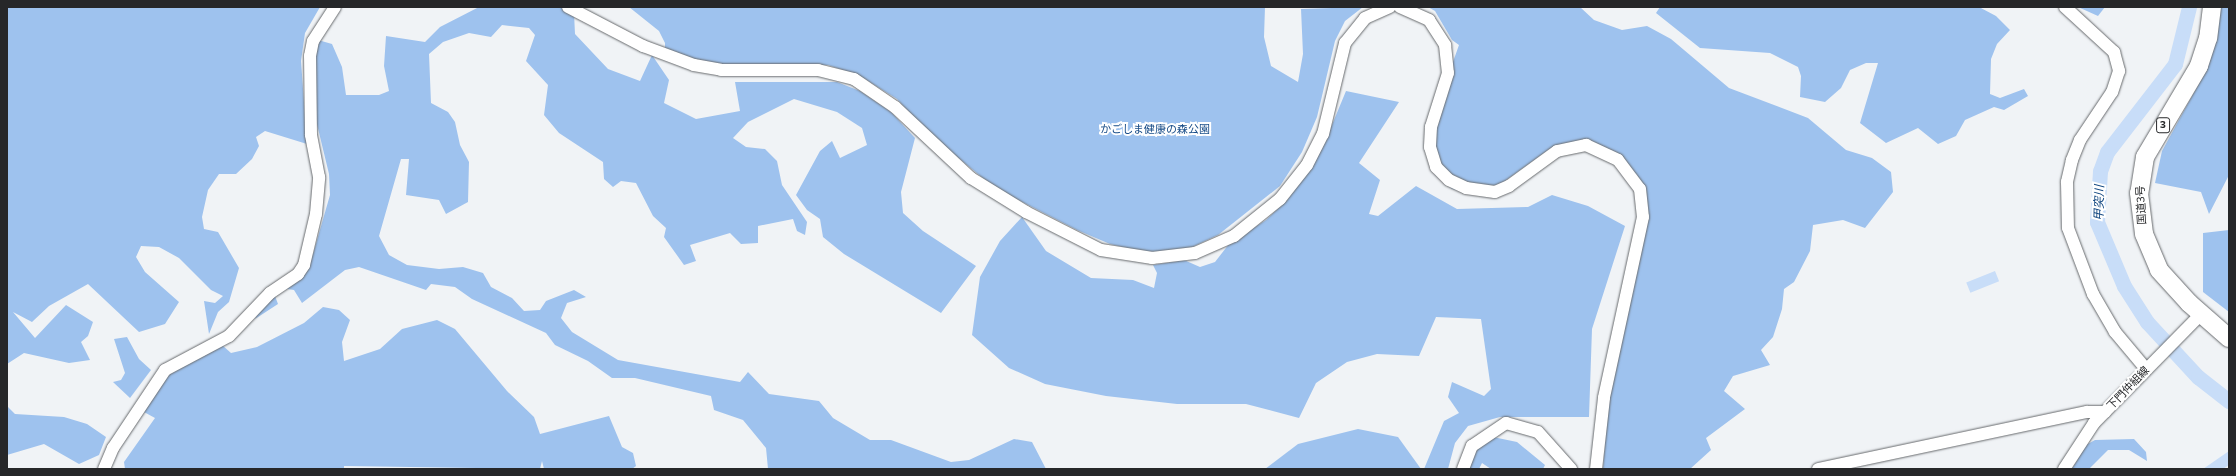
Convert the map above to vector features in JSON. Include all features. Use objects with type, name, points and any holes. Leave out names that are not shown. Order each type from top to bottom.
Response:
[{"type":"highway","name":"国道3号","points":[[2212,7],[2208,38],[2199,66],[2151,146],[2141,171],[2138,193],[2144,234],[2156,264],[2200,315],[2229,338]]},
{"type":"street","points":[[104,469],[117,441],[165,370],[229,336],[270,293],[292,279],[304,265],[316,214],[319,177],[311,135],[310,56],[313,41],[335,7]]},
{"type":"street","points":[[568,7],[642,46],[694,65],[721,70],[818,70],[854,79],[895,107],[965,174],[1026,212],[1101,250],[1152,258],[1195,253],[1234,236],[1280,199],[1307,165],[1323,134],[1338,66],[1348,38],[1365,18],[1390,7]]},
{"type":"street","points":[[1400,7],[1429,20],[1445,45],[1448,73],[1431,127],[1430,147],[1436,167],[1449,180],[1466,188],[1495,192],[1509,186],[1557,151],[1586,145],[1618,160],[1638,184],[1643,216],[1616,336],[1598,446],[1596,469]]},
{"type":"street","points":[[2065,7],[2114,52],[2119,71],[2112,92],[2080,140],[2072,160],[2067,182],[2068,228],[2093,294],[2115,332],[2148,367]]},
{"type":"street","name":"下門仲組線","points":[[2064,469],[2086,434],[2148,367],[2184,333],[2200,315]]},
{"type":"street","points":[[1818,469],[2086,412],[2106,412]]},
{"type":"street","points":[[1463,469],[1467,454],[1477,440],[1495,428],[1512,423],[1544,436],[1571,469]]},
{"type":"green space","points":[[7,7],[320,7],[305,33],[301,61],[307,144],[265,131],[256,137],[259,146],[252,159],[236,174],[219,174],[208,190],[202,217],[204,229],[218,232],[239,268],[229,302],[218,312],[209,334],[204,301],[215,303],[223,296],[211,290],[179,258],[159,247],[141,246],[136,257],[145,272],[179,302],[165,324],[139,332],[88,284],[49,306],[32,322],[13,312],[35,338],[66,305],[93,322],[88,336],[81,342],[90,360],[69,363],[24,353],[7,364]]},
{"type":"green space","points":[[479,7],[562,7],[574,13],[575,34],[608,69],[640,81],[652,55],[669,80],[664,103],[696,119],[740,111],[735,82],[837,82],[860,91],[891,112],[915,138],[901,192],[903,213],[923,231],[976,266],[941,313],[844,254],[823,237],[820,219],[807,210],[796,195],[820,151],[832,141],[840,158],[867,145],[862,128],[837,112],[794,99],[748,122],[733,138],[746,147],[765,149],[777,161],[782,185],[807,222],[805,235],[797,231],[793,219],[758,226],[758,243],[741,244],[730,233],[690,245],[696,261],[684,265],[664,237],[666,228],[653,216],[636,183],[621,181],[613,187],[604,179],[603,162],[559,133],[544,115],[548,85],[526,61],[535,35],[529,28],[502,25],[491,37],[469,33],[443,42],[429,54],[431,103],[448,112],[455,122],[460,145],[469,162],[468,202],[446,214],[439,200],[406,195],[409,159],[401,159],[379,236],[389,255],[407,265],[439,269],[463,267],[483,273],[491,287],[512,298],[524,311],[540,310],[546,301],[574,290],[586,297],[567,303],[561,318],[572,332],[618,360],[740,382],[748,372],[769,394],[819,401],[833,418],[870,440],[891,440],[951,462],[969,460],[1014,439],[1032,442],[1046,469],[768,469],[766,448],[743,420],[714,410],[711,396],[635,378],[612,378],[588,361],[555,345],[546,333],[472,299],[455,287],[431,284],[426,290],[359,267],[345,270],[302,303],[294,290],[287,289],[275,296],[278,304],[255,319],[260,309],[313,254],[330,195],[329,174],[315,116],[312,65],[318,40],[332,44],[342,67],[346,95],[379,95],[389,91],[384,66],[386,36],[425,42],[440,27]]},
{"type":"green space","name":"かごしま健康の森公園","points":[[629,7],[1265,7],[1264,37],[1271,66],[1298,82],[1303,54],[1301,9],[1363,7],[1345,21],[1335,41],[1317,117],[1302,152],[1280,186],[1218,235],[1190,248],[1151,254],[1110,244],[1077,230],[995,188],[928,133],[897,99],[860,76],[828,65],[792,65],[748,73],[665,60],[665,43],[659,31]]},
{"type":"green space","points":[[1428,7],[1580,7],[1594,20],[1622,30],[1647,26],[1671,39],[1729,88],[1808,118],[1846,150],[1872,158],[1891,172],[1893,192],[1865,228],[1843,220],[1813,225],[1810,251],[1794,282],[1784,289],[1782,309],[1773,337],[1761,350],[1770,365],[1733,376],[1724,391],[1745,409],[1706,438],[1711,450],[1690,469],[1603,469],[1614,325],[1639,221],[1634,185],[1613,152],[1568,143],[1548,150],[1502,183],[1470,193],[1452,189],[1435,175],[1429,160],[1428,132],[1459,45],[1452,40],[1435,11]]},
{"type":"green space","points":[[1660,7],[1979,7],[1996,16],[2010,30],[1997,44],[1991,59],[1990,94],[2000,98],[2024,89],[2028,96],[2004,110],[1994,107],[1965,120],[1956,136],[1938,144],[1918,128],[1886,143],[1860,123],[1878,63],[1866,63],[1850,70],[1841,88],[1825,102],[1800,97],[1801,76],[1798,67],[1770,53],[1700,48],[1656,13]]},
{"type":"green space","points":[[2078,7],[2105,7],[2098,16]]},
{"type":"green space","points":[[2218,7],[2229,7],[2229,175],[2209,214],[2201,192],[2155,183],[2162,151],[2203,76]]},
{"type":"green space","points":[[1346,91],[1399,102],[1359,163],[1380,180],[1369,214],[1378,216],[1416,186],[1457,209],[1528,207],[1552,195],[1588,206],[1625,226],[1592,329],[1589,417],[1500,417],[1468,426],[1455,443],[1448,469],[1424,469],[1444,421],[1459,413],[1448,397],[1452,382],[1484,396],[1491,389],[1481,319],[1436,317],[1419,356],[1377,354],[1347,362],[1316,383],[1299,418],[1246,404],[1177,404],[1106,396],[1045,384],[1009,368],[972,335],[980,277],[1000,241],[1022,217],[1046,251],[1091,278],[1133,280],[1154,288],[1157,273],[1153,265],[1184,260],[1200,267],[1215,262],[1229,244],[1266,220],[1288,199],[1322,149]]},
{"type":"green space","points":[[2229,230],[2229,312],[2203,292],[2203,233]]},
{"type":"green space","points":[[323,307],[339,310],[350,320],[342,342],[344,361],[380,349],[402,329],[437,320],[455,329],[507,391],[534,417],[540,434],[609,416],[622,447],[633,453],[636,466],[632,469],[544,469],[542,461],[540,469],[344,466],[344,469],[125,469],[124,462],[155,418],[144,412],[166,375],[222,345],[231,353],[257,347],[304,323]]},
{"type":"green space","points":[[127,337],[139,359],[151,370],[130,398],[113,382],[121,380],[125,373],[114,339]]},
{"type":"green space","points":[[7,383],[8,407],[15,414],[64,417],[87,424],[106,437],[99,455],[79,464],[44,444],[7,455]]},
{"type":"green space","points":[[1358,429],[1398,437],[1421,469],[1265,469],[1298,444]]},
{"type":"green space","points":[[1493,437],[1517,442],[1545,465],[1543,469],[1491,469],[1482,463],[1479,469],[1464,469],[1475,448]]},
{"type":"green space","points":[[2134,439],[2146,452],[2147,461],[2129,450],[2108,450],[2089,469],[2072,469],[2086,445],[2095,440]]},
{"type":"shaded area","points":[[1995,271],[1999,281],[1970,293],[1966,283]]},
{"type":"shaded area","points":[[2229,451],[2229,465],[2223,469],[2203,469]]},
{"type":"waterway","name":"甲突川","points":[[2189,7],[2175,64],[2107,152],[2100,171],[2097,222],[2124,286],[2147,322],[2198,377],[2229,401]]}]
